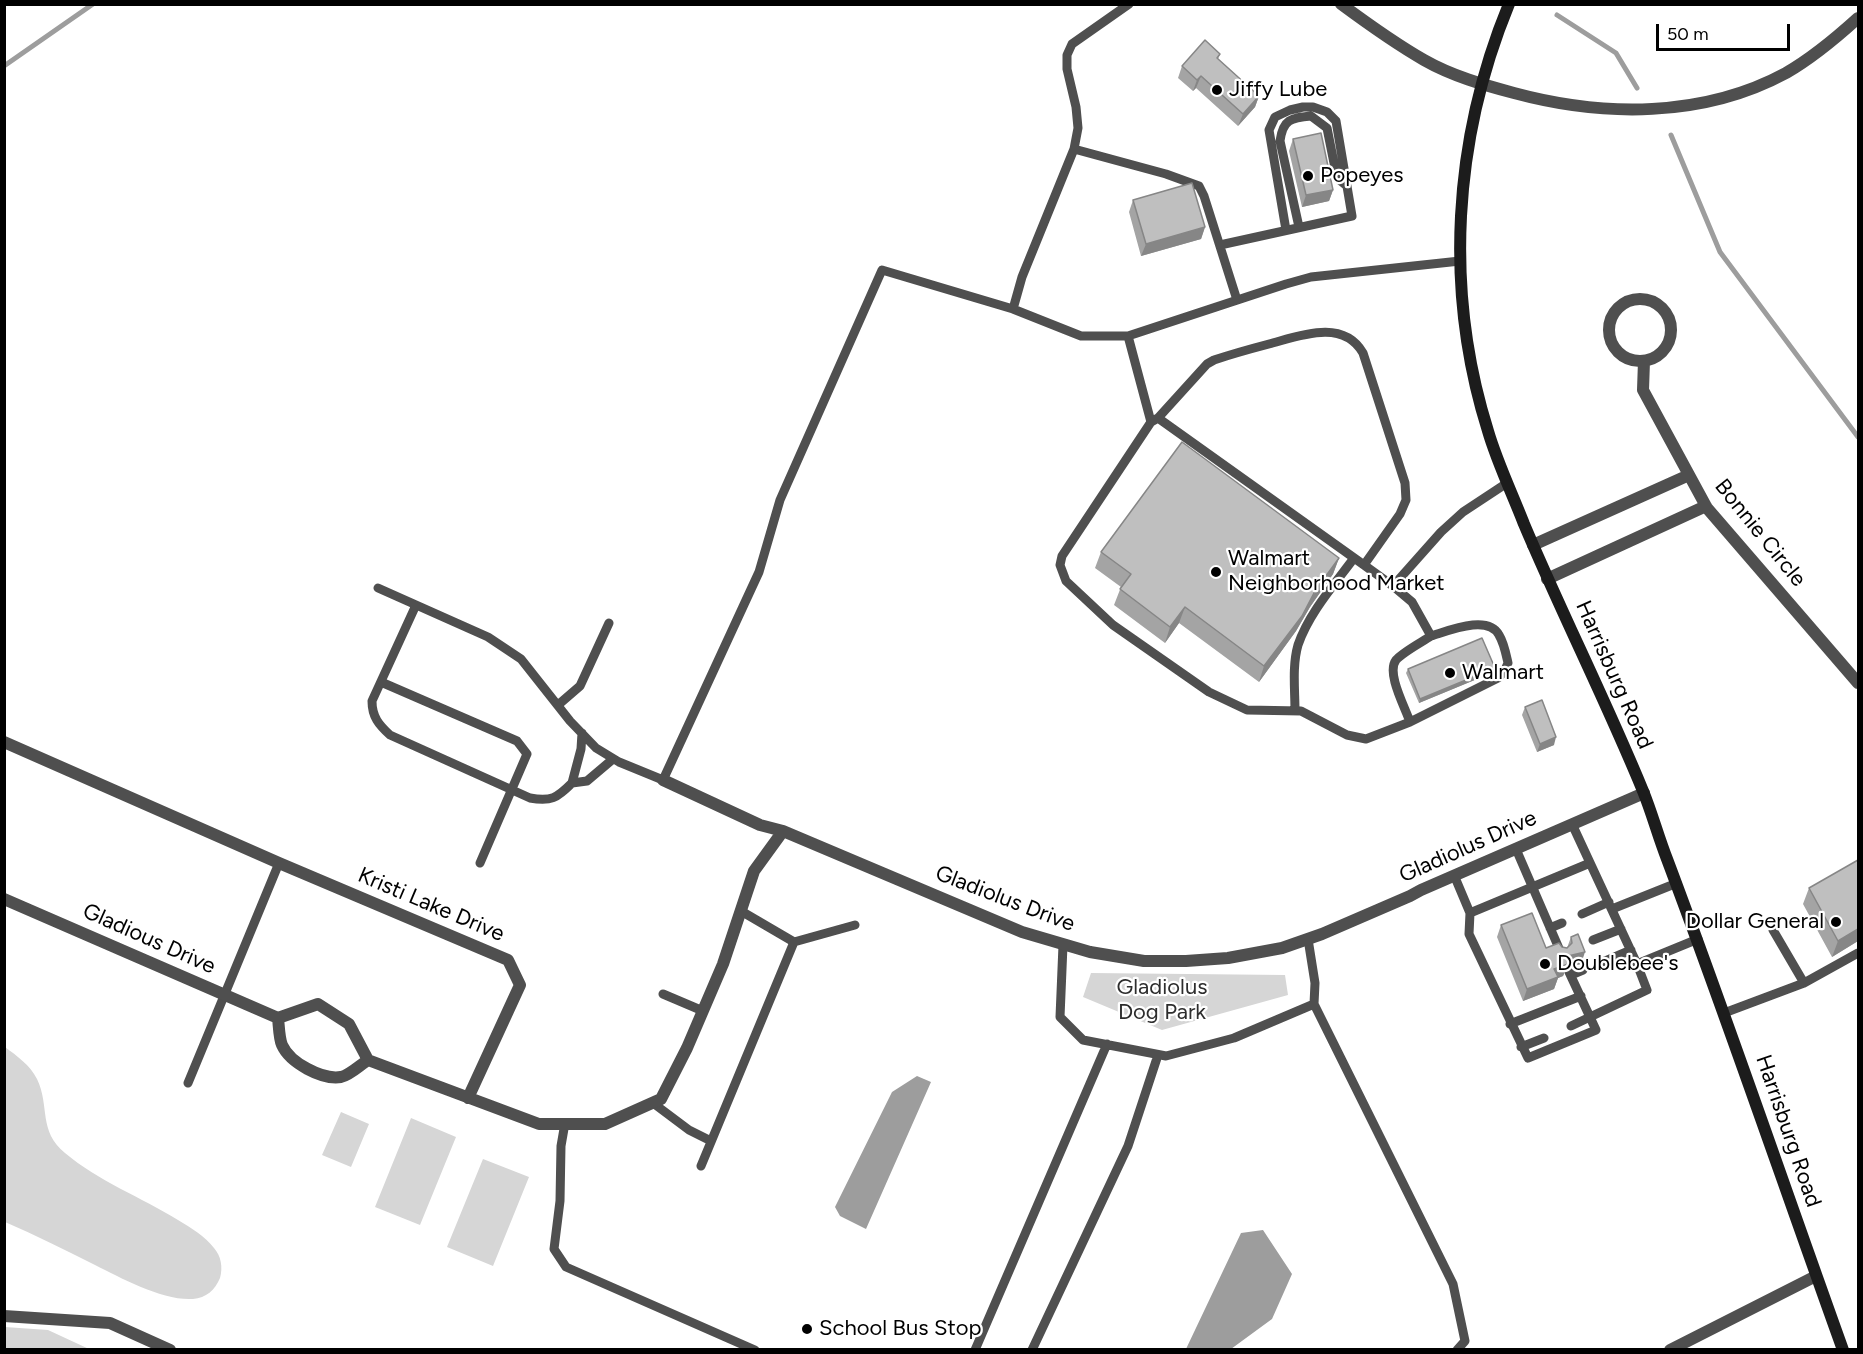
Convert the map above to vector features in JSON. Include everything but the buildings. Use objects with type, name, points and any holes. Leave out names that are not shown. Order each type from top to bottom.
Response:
[{"type":"main road","name":"Harrisburg Road","points":[[1509,4],[1497,33],[1473,114],[1462,185],[1461,306],[1471,369],[1488,432],[1507,483],[1547,579],[1644,793],[1843,1350]]},
{"type":"street","points":[[1341,4],[1426,61],[1481,84],[1530,98],[1592,109],[1662,109],[1732,96],[1785,73],[1836,39],[1858,18]]},
{"type":"street","points":[[1641,298],[1650,300],[1666,312],[1671,322],[1672,333],[1663,352],[1644,361],[1623,356],[1610,340],[1609,330],[1610,320],[1622,304],[1641,298]]},
{"type":"street","name":"Bonnie Circle","points":[[1644,361],[1643,390],[1706,506],[1858,682]]},
{"type":"street","points":[[1533,544],[1689,475]]},
{"type":"street","points":[[1547,579],[1706,506]]},
{"type":"street","name":"Kristi Lake Drive","points":[[4,742],[507,960],[520,985],[468,1098]]},
{"type":"street","name":"Gladiolus Drive","points":[[663,780],[759,825],[783,831],[1022,932],[1063,945],[1116,957],[1158,962],[1228,958],[1282,948],[1308,939],[1644,793]]},
{"type":"street","points":[[368,1059],[342,1077],[325,1077],[309,1070],[294,1059],[282,1045],[278,1018],[318,1004],[349,1024],[368,1059],[539,1124],[604,1125],[661,1099],[687,1048],[723,964],[754,871],[783,831]]},
{"type":"street","name":"Gladious Drive","points":[[4,899],[278,1018]]},
{"type":"street","points":[[1670,1350],[1816,1276]]},
{"type":"street","points":[[4,1316],[110,1323],[170,1350]]},
{"type":"lane","points":[[1013,309],[1022,277],[1074,149],[1078,129],[1076,107],[1067,69],[1067,55],[1072,44],[1129,4]]},
{"type":"lane","points":[[1220,245],[1352,216],[1336,121],[1327,112],[1313,107],[1290,110],[1275,117],[1269,130],[1286,230]]},
{"type":"lane","points":[[1299,227],[1280,141],[1281,130],[1288,121],[1311,116],[1327,128],[1337,178],[1347,186]]},
{"type":"lane","points":[[1074,149],[1166,174],[1199,186],[1237,300]]},
{"type":"lane","points":[[378,588],[488,637],[521,659],[596,748],[613,759],[663,780],[759,572],[780,500],[882,270],[1013,309],[1081,336],[1128,336],[1311,277],[1460,261]]},
{"type":"lane","points":[[1364,565],[1400,514],[1406,500],[1405,483],[1358,343],[1345,336],[1327,332],[1310,333],[1214,360],[1207,364],[1154,420],[1062,556],[1060,565],[1066,580],[1113,625],[1209,692],[1246,710],[1301,711],[1347,735],[1366,739],[1410,722],[1498,678],[1508,663],[1499,633],[1490,627],[1474,624],[1431,636],[1397,659],[1393,669],[1394,679],[1410,722]]},
{"type":"lane","points":[[1128,336],[1154,420],[1393,586],[1412,602],[1431,636]]},
{"type":"lane","points":[[1393,586],[1441,532],[1463,512],[1507,483]]},
{"type":"lane","points":[[1295,711],[1295,664],[1298,646],[1315,611],[1354,558]]},
{"type":"lane","points":[[416,605],[372,701],[372,713],[390,735],[530,798],[544,800],[559,796],[572,783],[581,749],[582,733]]},
{"type":"lane","points":[[558,705],[579,686],[609,623]]},
{"type":"lane","points":[[381,682],[517,741],[526,754],[480,862]]},
{"type":"lane","points":[[572,783],[587,780],[613,759]]},
{"type":"lane","points":[[1571,1026],[1647,990],[1631,950],[1572,824]]},
{"type":"lane","points":[[1516,849],[1561,953]]},
{"type":"lane","points":[[188,1083],[279,863]]},
{"type":"lane","points":[[1470,913],[1590,863]]},
{"type":"lane","points":[[1454,875],[1470,913],[1469,934],[1528,1058],[1596,1030],[1570,974],[1582,970]]},
{"type":"lane","points":[[1582,914],[1677,883]]},
{"type":"lane","points":[[741,911],[794,942],[855,925]]},
{"type":"lane","points":[[1550,928],[1562,923]]},
{"type":"lane","points":[[1593,940],[1621,929]]},
{"type":"lane","points":[[1773,930],[1804,983]]},
{"type":"lane","points":[[1308,939],[1315,983],[1314,1004],[1453,1284],[1465,1341],[1457,1350]]},
{"type":"lane","points":[[1637,964],[1698,939]]},
{"type":"lane","points":[[701,1166],[794,942]]},
{"type":"lane","points":[[1063,945],[1060,1017],[1083,1040],[1166,1056],[1234,1038],[1314,1004]]},
{"type":"lane","points":[[1604,962],[1631,950]]},
{"type":"lane","points":[[1724,1013],[1804,983],[1858,953]]},
{"type":"lane","points":[[663,994],[703,1011]]},
{"type":"lane","points":[[1510,1024],[1581,996]]},
{"type":"lane","points":[[1521,1047],[1544,1038]]},
{"type":"lane","points":[[975,1350],[1107,1044]]},
{"type":"lane","points":[[1032,1350],[1128,1146],[1158,1055]]},
{"type":"lane","points":[[653,1103],[689,1130],[711,1141]]},
{"type":"lane","points":[[565,1124],[561,1146],[560,1201],[554,1249],[566,1267],[755,1350]]},
{"type":"green space","name":"Gladiolus Dog Park","points":[[1091,973],[1285,975],[1288,995],[1162,1030],[1083,997]]},
{"type":"green space","points":[[5,1047],[27,1065],[37,1079],[51,1136],[65,1153],[91,1172],[188,1226],[214,1248],[220,1258],[221,1270],[220,1278],[210,1293],[193,1299],[181,1299],[156,1293],[5,1222]]},
{"type":"green space","points":[[341,1112],[369,1124],[351,1167],[322,1155]]},
{"type":"green space","points":[[411,1118],[456,1137],[420,1225],[375,1207]]},
{"type":"green space","points":[[483,1159],[529,1177],[493,1266],[447,1247]]},
{"type":"green space","points":[[5,1327],[48,1330],[89,1349],[5,1349]]},
{"type":"shaded area","points":[[917,1076],[931,1082],[866,1229],[840,1216],[835,1207],[892,1092]]},
{"type":"shaded area","points":[[1263,1230],[1292,1274],[1272,1319],[1231,1349],[1186,1349],[1241,1233]]},
{"type":"waterway","points":[[4,66],[93,4]]},
{"type":"waterway","points":[[1557,15],[1616,53],[1637,88]]},
{"type":"waterway","points":[[1671,135],[1720,252],[1858,437]]},
{"type":"place","name":"Jiffy Lube","points":[[1217,90]]},
{"type":"place","name":"Popeyes","points":[[1308,176]]},
{"type":"place","name":"Walmart Neighborhood Market","points":[[1216,572]]},
{"type":"place","name":"Walmart","points":[[1450,673]]},
{"type":"place","name":"Dollar General","points":[[1836,922]]},
{"type":"place","name":"Doublebee's","points":[[1545,964]]},
{"type":"place","name":"School Bus Stop","points":[[807,1329]]}]
